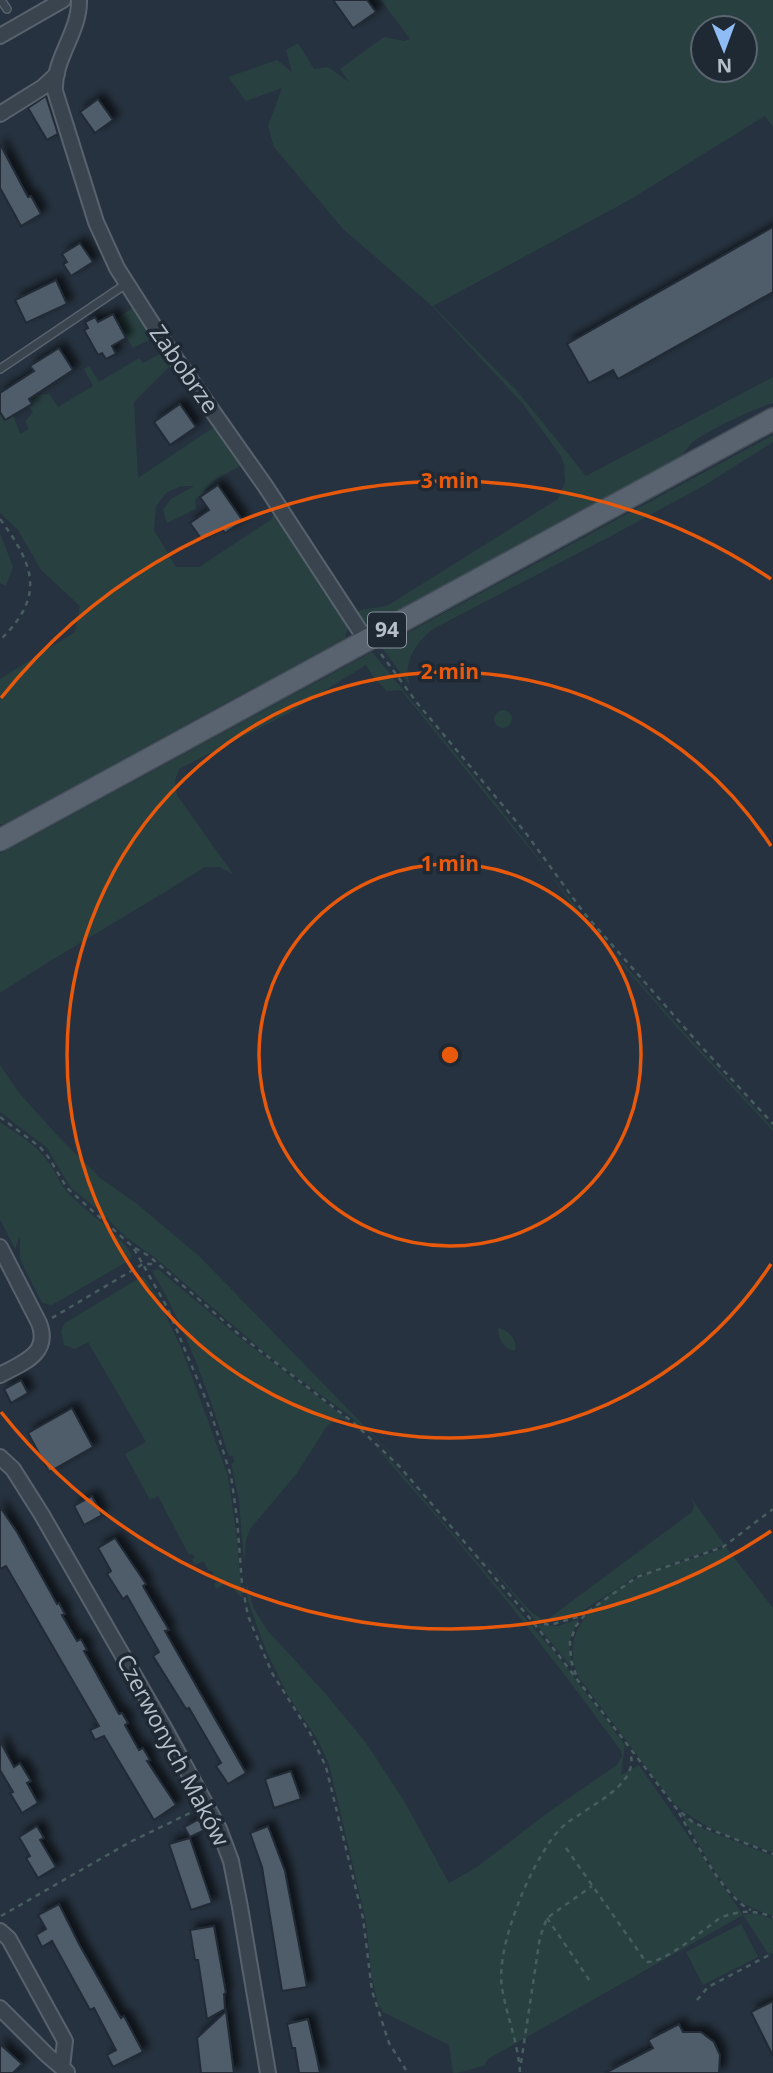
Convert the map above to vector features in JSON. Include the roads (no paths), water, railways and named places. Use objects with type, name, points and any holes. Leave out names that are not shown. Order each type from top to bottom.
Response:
[{"type":"main road","name":"94","points":[[0,839],[773,419]]},
{"type":"street","points":[[0,36],[63,0]]},
{"type":"street","name":"Zabobrze","points":[[79,0],[76,22],[57,74],[55,91],[102,238],[126,284],[166,345],[266,486],[368,639]]},
{"type":"street","points":[[0,114],[43,87],[57,74]]},
{"type":"street","points":[[0,1247],[40,1325],[42,1340],[39,1351],[0,1376]]},
{"type":"street","name":"Czerwonych Maków","points":[[0,1457],[13,1469],[43,1515],[209,1809],[231,1861],[268,2073]]},
{"type":"street","points":[[0,1931],[9,1939],[65,2042],[65,2070]]},
{"type":"street","points":[[0,2008],[65,2070]]},
{"type":"lane","points":[[1,0],[7,9]]},
{"type":"lane","points":[[0,369],[126,284]]}]
